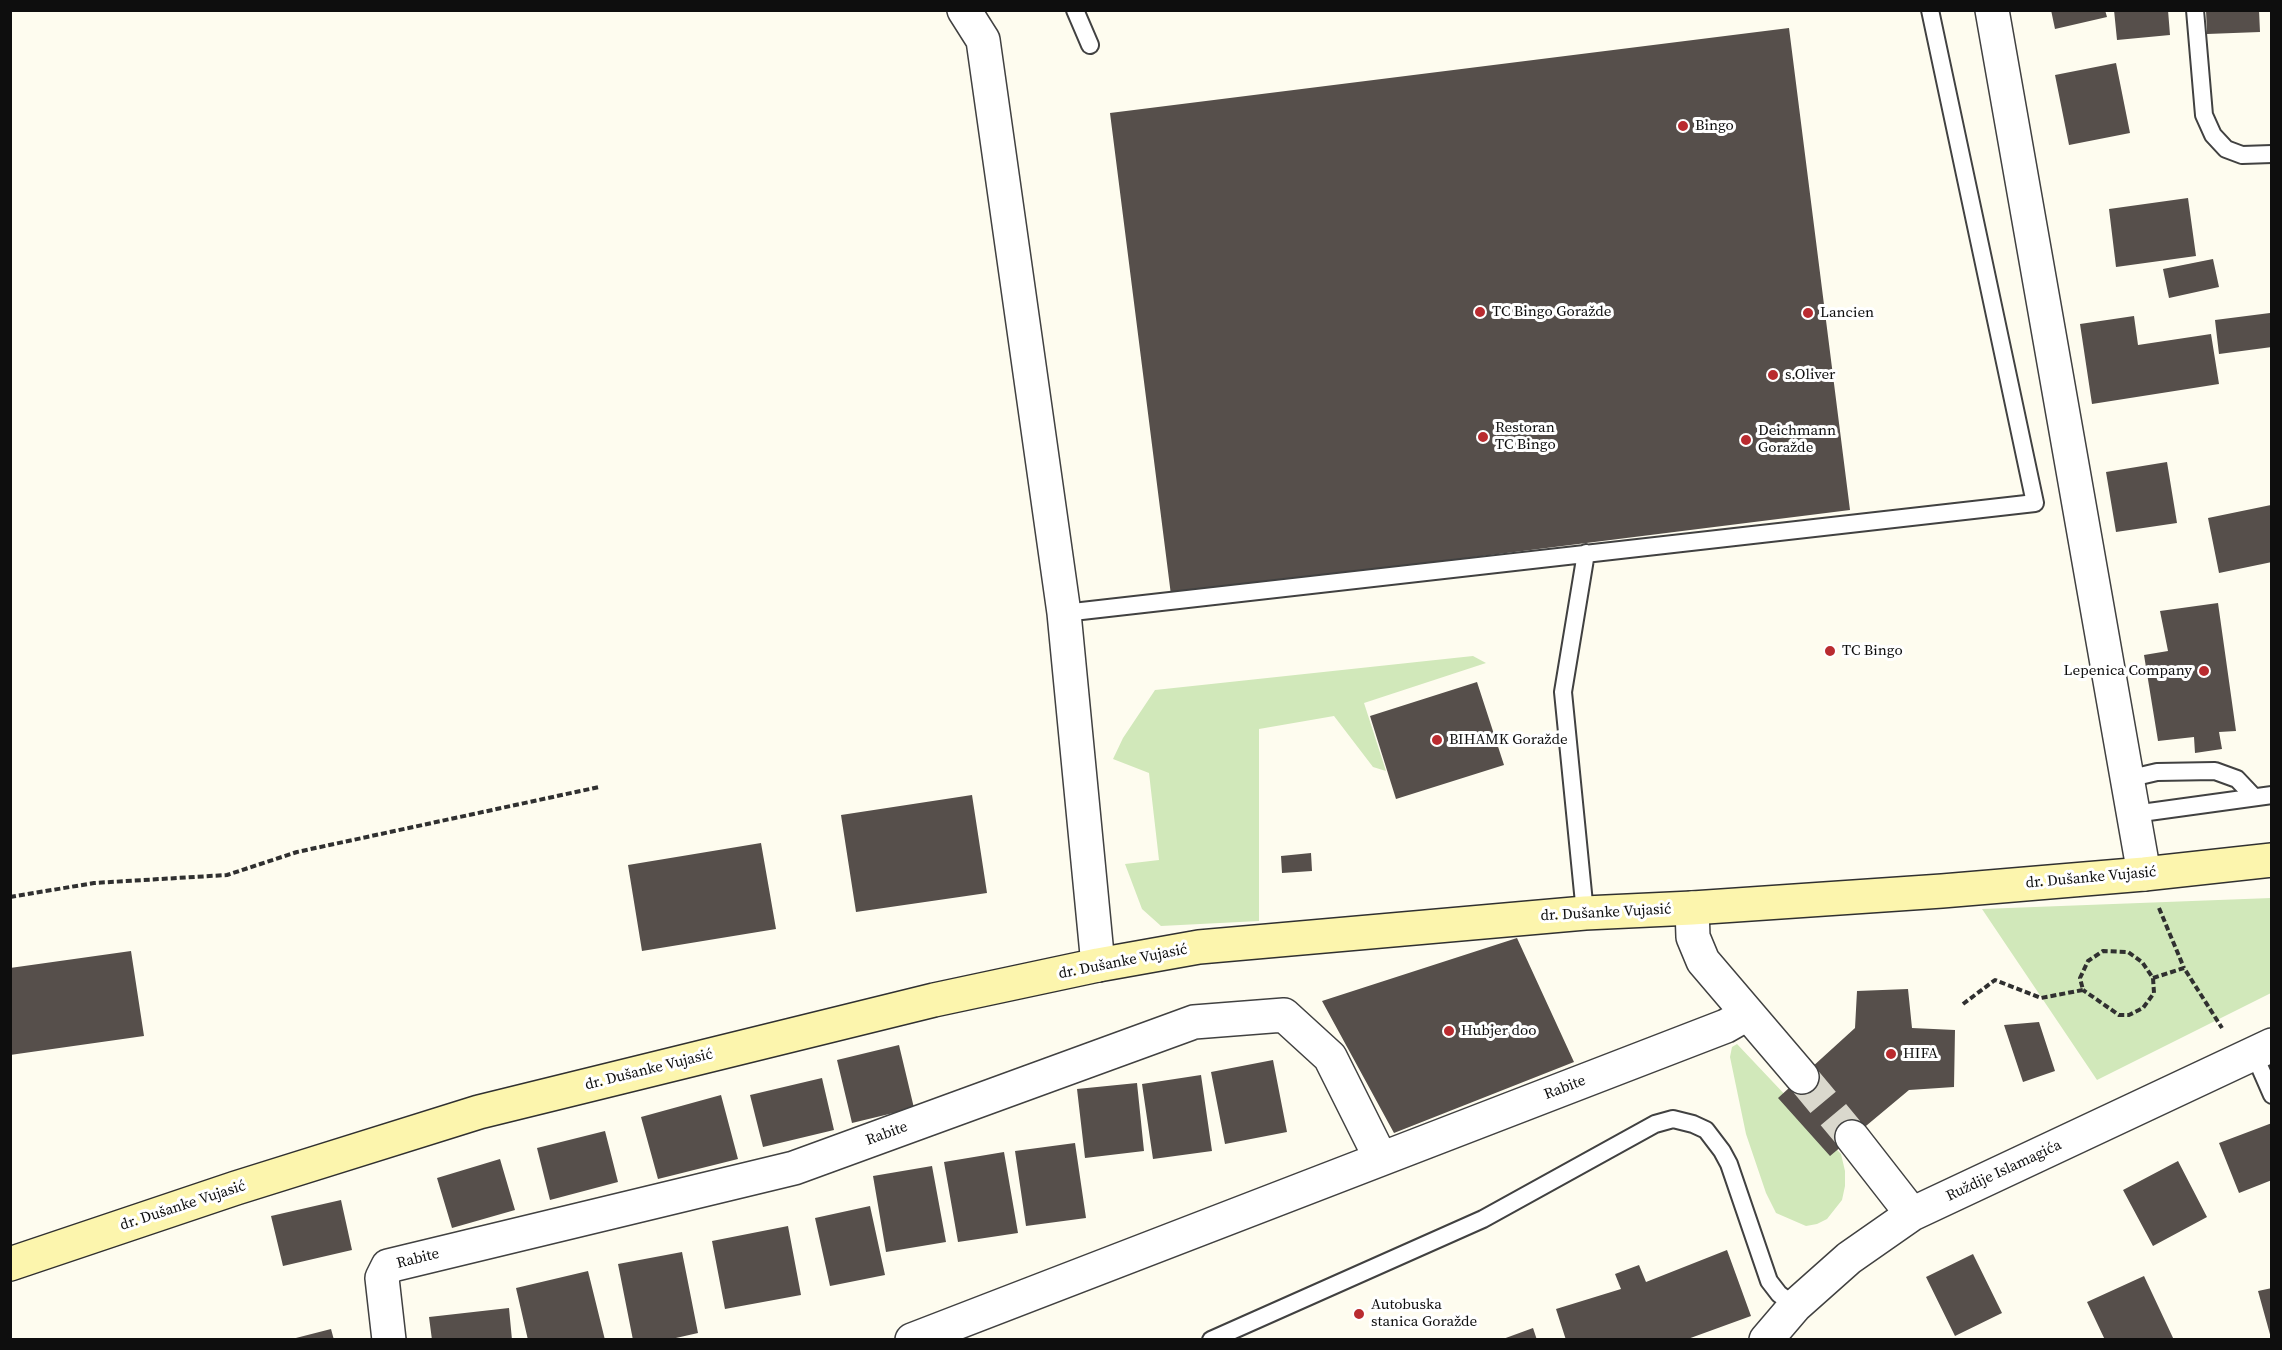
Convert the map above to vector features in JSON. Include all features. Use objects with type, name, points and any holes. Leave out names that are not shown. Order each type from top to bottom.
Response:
[{"type":"main road","name":"dr. Dušanke Vujasić","points":[[10,1264],[236,1188],[479,1112],[934,1000],[1098,965],[1199,947],[1586,913],[1942,891],[2144,874],[2271,860]]},
{"type":"street","points":[[964,10],[983,40],[1064,613],[1098,965]]},
{"type":"street","points":[[1992,10],[2144,874]]},
{"type":"street","points":[[1692,908],[1693,937],[1703,961],[1802,1077]]},
{"type":"street","name":"Rabite","points":[[912,1340],[1726,1026],[1747,1014]]},
{"type":"street","name":"Rabite","points":[[389,1340],[381,1278],[388,1266],[794,1168],[1194,1022],[1284,1015],[1329,1058],[1380,1159]]},
{"type":"street","name":"Ruždije Islamagića","points":[[1766,1340],[1795,1306],[1849,1258],[1912,1214],[2263,1049]]},
{"type":"street","points":[[1852,1137],[1912,1214]]},
{"type":"lane","points":[[1075,10],[1090,45]]},
{"type":"lane","points":[[1064,613],[2036,503],[1930,10]]},
{"type":"lane","points":[[2195,10],[2204,115],[2213,135],[2226,149],[2242,155],[2271,154]]},
{"type":"lane","points":[[1586,553],[1563,692],[1586,913]]},
{"type":"lane","points":[[2127,778],[2157,772],[2215,771],[2237,779],[2254,797]]},
{"type":"lane","points":[[2134,814],[2271,795]]},
{"type":"lane","points":[[2263,1049],[2271,1095]]},
{"type":"lane","points":[[1211,1340],[1483,1219],[1655,1124],[1673,1119],[1706,1130],[1722,1151],[1729,1164],[1769,1281],[1779,1294],[1795,1306]]},
{"type":"path","points":[[10,897],[94,883],[227,875],[297,852],[599,787]]},
{"type":"path","points":[[2144,874],[2184,968],[2217,1021]]},
{"type":"path","points":[[2103,951],[2128,952],[2142,962],[2153,978],[2154,993],[2143,1008],[2129,1015],[2119,1015],[2083,990],[2080,978],[2088,961],[2103,951]]},
{"type":"path","points":[[2153,978],[2184,968]]},
{"type":"path","points":[[1963,1004],[1995,980],[2041,998],[2083,990]]},
{"type":"green space","points":[[1473,656],[1486,663],[1364,703],[1386,771],[1373,767],[1334,716],[1259,729],[1259,921],[1161,926],[1142,909],[1125,864],[1159,860],[1149,773],[1113,759],[1123,738],[1155,690]]},
{"type":"green space","points":[[2271,898],[2271,993],[2097,1080],[1982,909]]},
{"type":"green space","points":[[1737,1044],[1841,1154],[1845,1171],[1842,1200],[1827,1219],[1817,1224],[1806,1226],[1776,1213],[1766,1193],[1746,1134],[1730,1057],[1732,1047]]},
{"type":"building","points":[[2051,10],[2105,10],[2107,17],[2055,29]]},
{"type":"building","points":[[2114,10],[2168,10],[2170,35],[2117,40]]},
{"type":"building","points":[[2206,10],[2259,10],[2260,32],[2207,34]]},
{"type":"building","name":"TC Bingo Goražde","points":[[1789,28],[1850,510],[1171,595],[1110,113]]},
{"type":"building","points":[[2116,63],[2130,133],[2069,145],[2055,75]]},
{"type":"building","points":[[2188,198],[2196,256],[2116,267],[2109,209]]},
{"type":"building","points":[[2213,259],[2219,287],[2169,298],[2163,269]]},
{"type":"building","points":[[2270,313],[2272,347],[2219,354],[2215,320]]},
{"type":"building","points":[[2134,316],[2138,345],[2211,334],[2219,384],[2092,404],[2080,324]]},
{"type":"building","points":[[2167,462],[2177,523],[2116,532],[2106,472]]},
{"type":"building","points":[[2271,505],[2272,562],[2219,573],[2208,518]]},
{"type":"building","points":[[2218,603],[2236,731],[2219,732],[2222,749],[2195,753],[2194,737],[2158,741],[2144,655],[2168,651],[2160,611]]},
{"type":"building","name":"BIHAMK Goražde","points":[[1477,682],[1504,765],[1396,799],[1370,716]]},
{"type":"building","points":[[972,795],[987,893],[856,912],[841,815]]},
{"type":"building","points":[[761,843],[776,929],[642,951],[628,865]]},
{"type":"building","points":[[1311,853],[1312,871],[1282,873],[1281,856]]},
{"type":"building","name":"Hubjer doo","points":[[1517,938],[1574,1062],[1394,1133],[1322,1001]]},
{"type":"building","points":[[131,951],[144,1036],[10,1055],[10,968]]},
{"type":"building","name":"HIFA","points":[[1908,989],[1912,1028],[1955,1030],[1954,1087],[1909,1090],[1830,1156],[1778,1098],[1855,1028],[1857,991]]},
{"type":"building","points":[[2039,1022],[2055,1071],[2023,1082],[2004,1025]]},
{"type":"building","points":[[899,1045],[914,1108],[852,1123],[837,1060]]},
{"type":"building","points":[[1273,1060],[1287,1132],[1225,1144],[1211,1072]]},
{"type":"building","points":[[1201,1075],[1212,1151],[1153,1159],[1142,1084]]},
{"type":"building","points":[[822,1078],[834,1130],[763,1147],[750,1095]]},
{"type":"building","points":[[1137,1083],[1144,1151],[1085,1158],[1077,1089]]},
{"type":"building","points":[[721,1095],[738,1159],[658,1179],[641,1117]]},
{"type":"building","points":[[2272,1123],[2272,1180],[2239,1193],[2219,1143]]},
{"type":"building","points":[[605,1131],[618,1182],[550,1200],[537,1148]]},
{"type":"building","points":[[1075,1143],[1086,1218],[1026,1226],[1015,1151]]},
{"type":"building","points":[[1004,1152],[1018,1233],[958,1242],[944,1162]]},
{"type":"building","points":[[500,1159],[515,1210],[452,1228],[437,1178]]},
{"type":"building","points":[[2178,1161],[2207,1217],[2153,1246],[2123,1190]]},
{"type":"building","points":[[932,1166],[946,1242],[886,1252],[873,1176]]},
{"type":"building","points":[[341,1200],[352,1250],[283,1266],[271,1216]]},
{"type":"building","points":[[870,1206],[885,1275],[830,1286],[815,1218]]},
{"type":"building","points":[[788,1226],[801,1295],[725,1309],[712,1241]]},
{"type":"building","points":[[1727,1250],[1751,1316],[1685,1340],[1566,1340],[1556,1309],[1621,1289],[1615,1274],[1639,1265],[1646,1282]]},
{"type":"building","points":[[682,1252],[698,1333],[667,1340],[633,1340],[618,1264]]},
{"type":"building","points":[[1973,1254],[2002,1313],[1955,1336],[1926,1277]]},
{"type":"building","points":[[588,1271],[605,1340],[528,1340],[516,1288]]},
{"type":"building","points":[[2144,1276],[2174,1340],[2105,1340],[2087,1302]]},
{"type":"building","points":[[2272,1288],[2272,1338],[2271,1338],[2258,1291]]},
{"type":"building","points":[[509,1308],[512,1340],[432,1340],[429,1317]]},
{"type":"building","points":[[1533,1328],[1537,1340],[1503,1340],[1503,1339]]},
{"type":"building","points":[[331,1329],[334,1340],[292,1340],[292,1339]]},
{"type":"tunnel","points":[[1802,1077],[1852,1137]]},
{"type":"place","name":"Bingo","points":[[1683,126]]},
{"type":"place","name":"TC Bingo Goražde","points":[[1480,312]]},
{"type":"place","name":"Lancien","points":[[1808,313]]},
{"type":"place","name":"s.Oliver","points":[[1773,375]]},
{"type":"place","name":"Restoran TC Bingo","points":[[1483,437]]},
{"type":"place","name":"Deichmann Goražde","points":[[1746,440]]},
{"type":"place","name":"TC Bingo","points":[[1830,651]]},
{"type":"place","name":"Lepenica Company","points":[[2204,671]]},
{"type":"place","name":"BIHAMK Goražde","points":[[1437,740]]},
{"type":"place","name":"Hubjer doo","points":[[1449,1031]]},
{"type":"place","name":"HIFA","points":[[1891,1054]]},
{"type":"place","name":"Autobuska stanica Goražde","points":[[1359,1314]]}]
